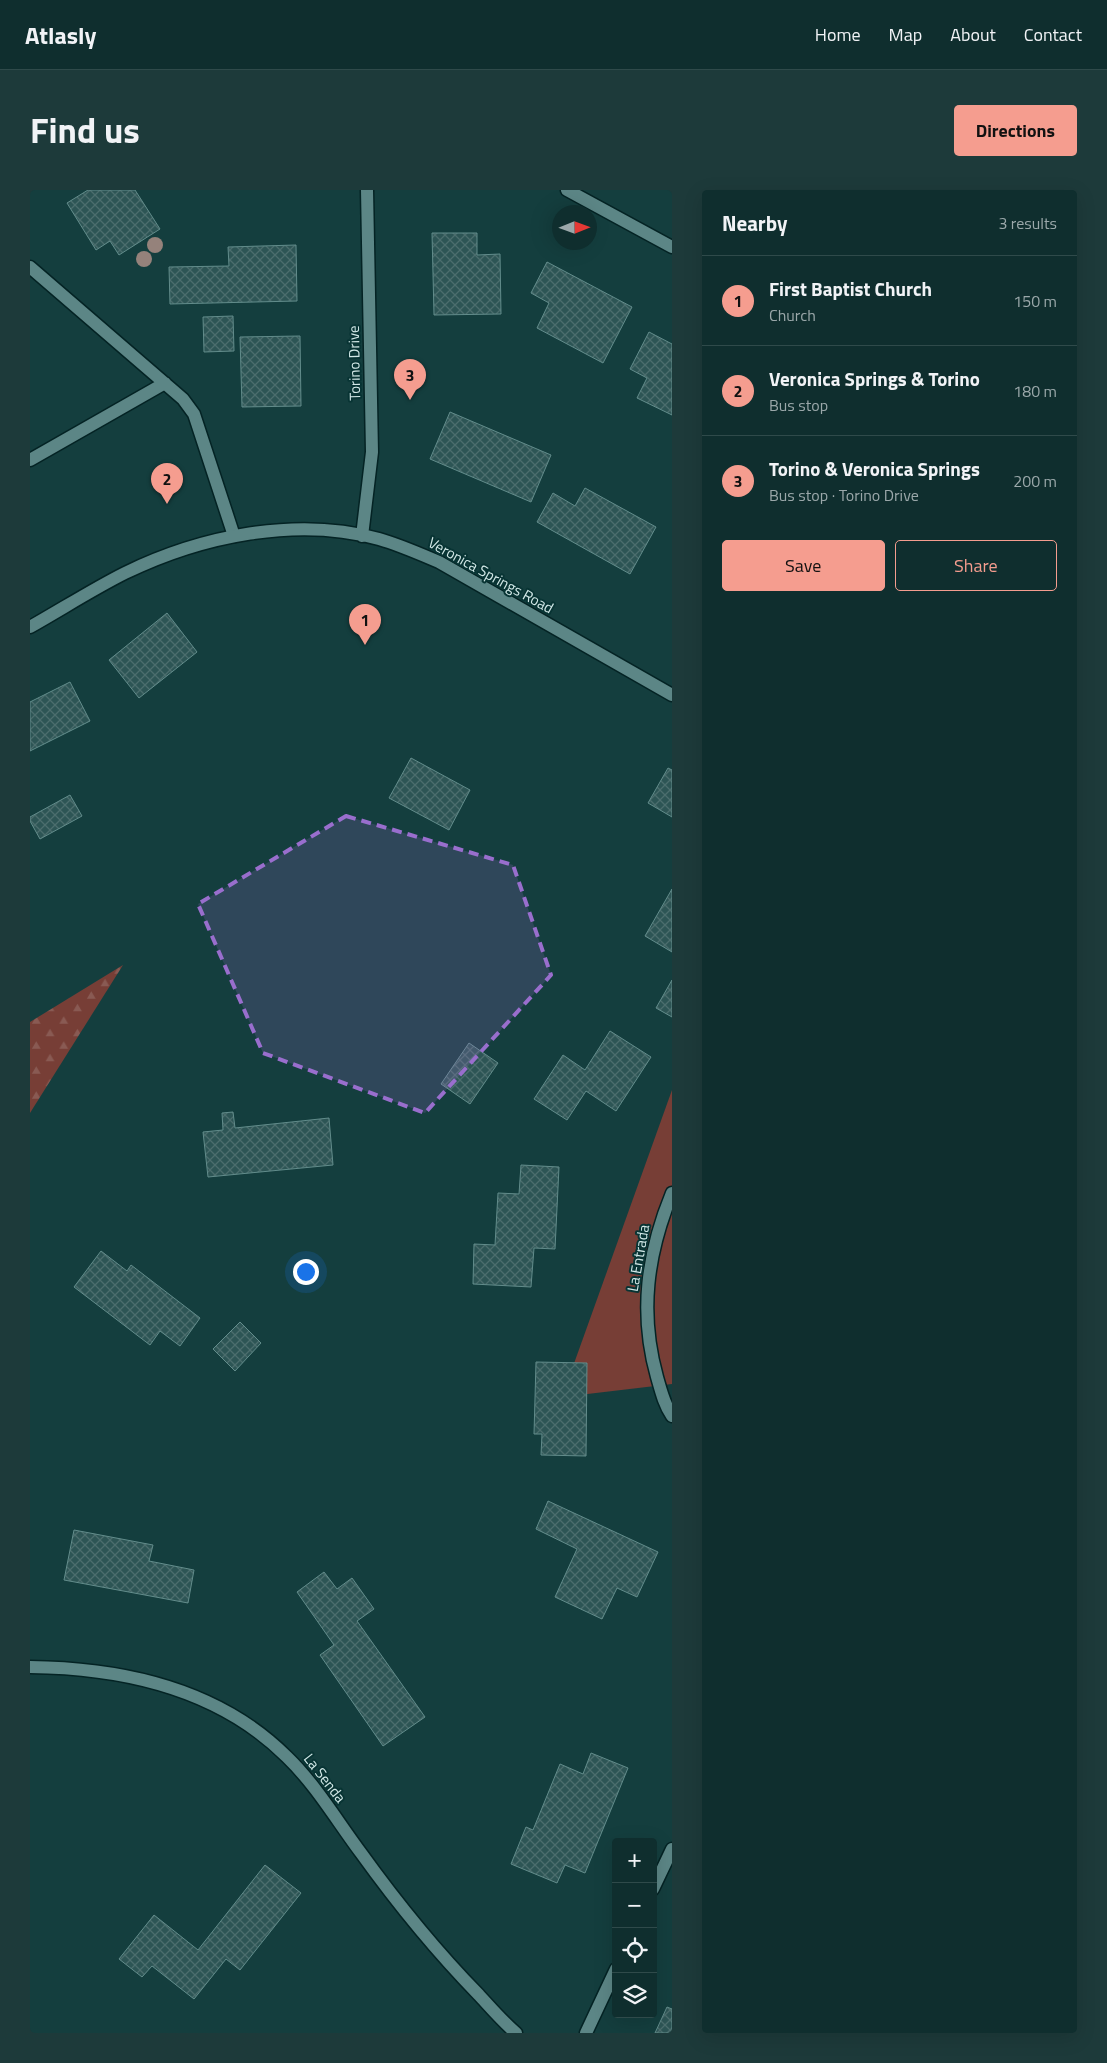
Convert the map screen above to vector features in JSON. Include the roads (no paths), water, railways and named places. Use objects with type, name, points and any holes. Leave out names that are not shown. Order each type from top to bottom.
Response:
[{"type":"street","name":"Torino Drive","points":[[362,536],[372,452],[367,190]]},
{"type":"street","points":[[567,190],[672,246]]},
{"type":"street","points":[[30,267],[183,399],[194,414],[234,536]]},
{"type":"street","points":[[30,460],[165,383]]},
{"type":"street","name":"Veronica Springs Road","points":[[30,627],[126,573],[179,551],[234,536],[277,530],[311,529],[362,536],[409,549],[439,562],[672,695]]},
{"type":"street","name":"La Entrada","points":[[672,1193],[660,1223],[648,1278],[647,1315],[650,1352],[665,1406],[672,1416]]},
{"type":"street","name":"La Senda","points":[[30,1668],[65,1668],[130,1676],[177,1689],[210,1702],[250,1726],[287,1756],[308,1780],[391,1894],[456,1971],[516,2033]]},
{"type":"street","points":[[656,1883],[672,1849]]},
{"type":"street","points":[[586,2033],[614,1973]]},
{"type":"place","name":"Torino & Veronica Springs","points":[[410,400]]},
{"type":"place","name":"Veronica Springs & Torino","points":[[167,504]]},
{"type":"place","name":"First Baptist Church","points":[[365,645]]}]
